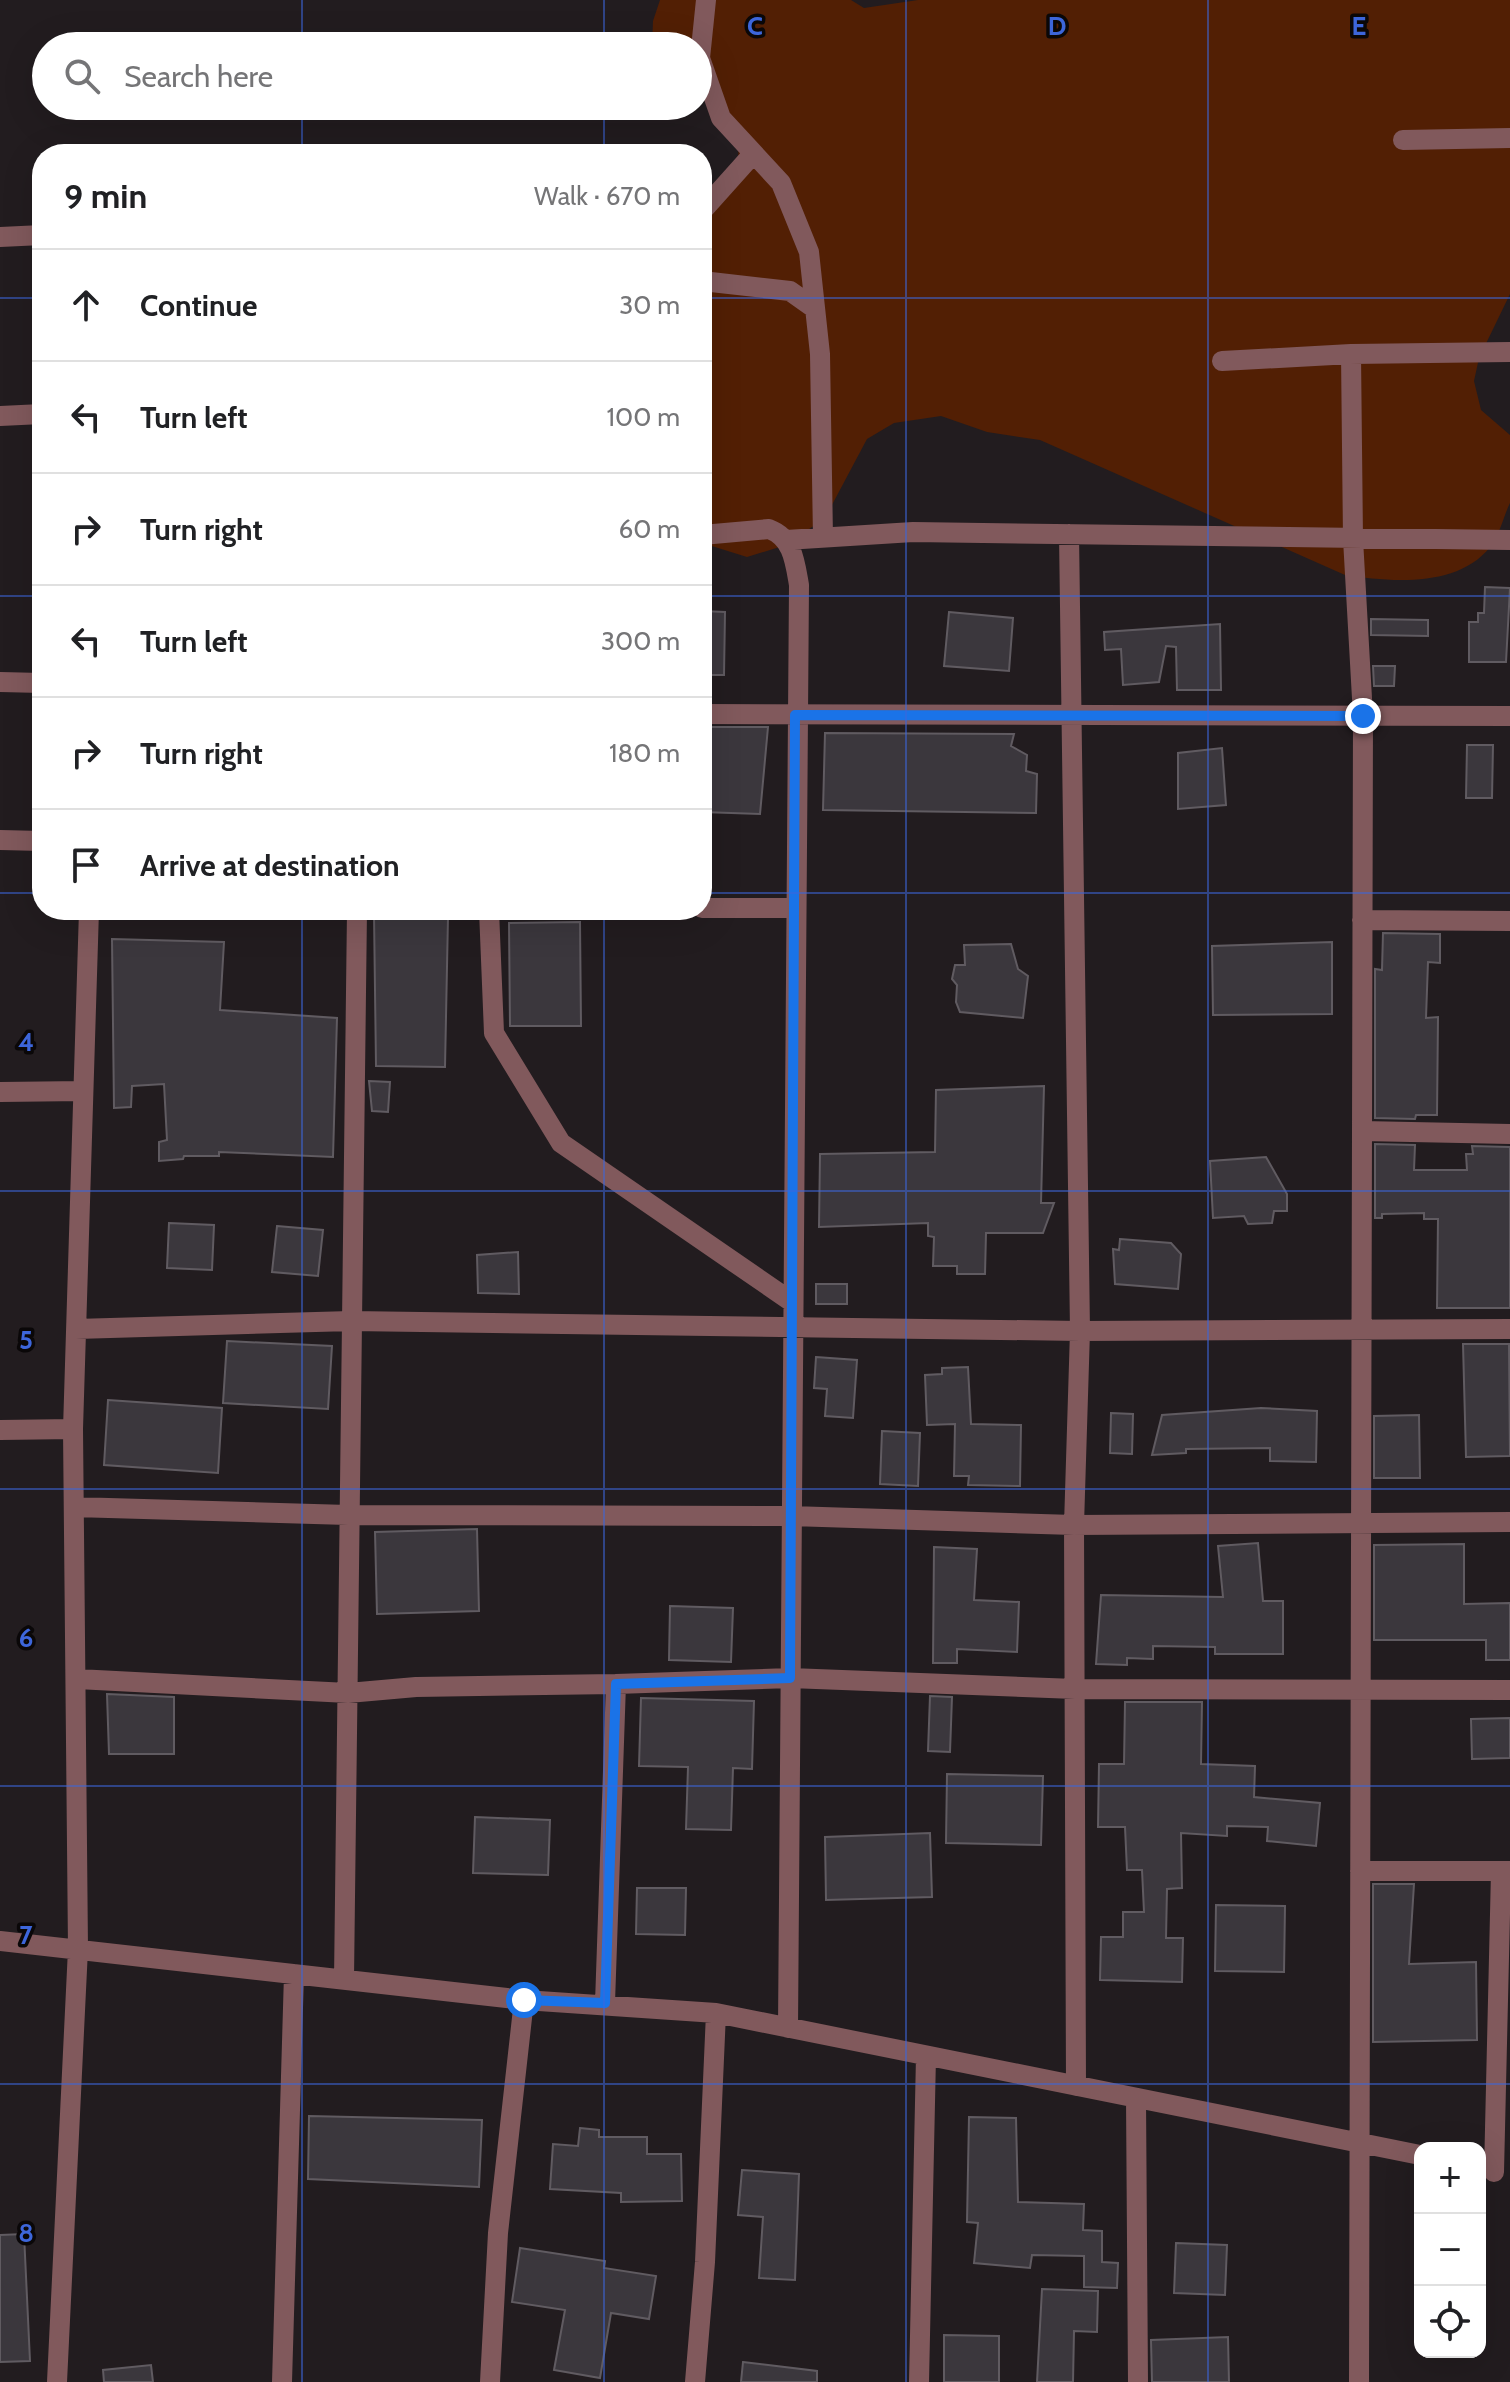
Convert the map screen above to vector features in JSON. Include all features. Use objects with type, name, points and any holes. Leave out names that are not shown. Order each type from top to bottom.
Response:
[{"type":"street","points":[[703,32],[706,0]]},
{"type":"street","points":[[712,92],[721,118],[781,183],[809,252],[820,354],[823,538]]},
{"type":"street","points":[[1403,140],[1510,138]]},
{"type":"street","points":[[712,200],[753,154]]},
{"type":"street","points":[[0,237],[32,235]]},
{"type":"street","points":[[712,282],[790,291],[814,308]]},
{"type":"street","points":[[1222,361],[1351,354],[1510,352]]},
{"type":"street","points":[[1351,354],[1353,539],[1363,716],[1359,2382]]},
{"type":"street","points":[[0,416],[32,414]]},
{"type":"street","points":[[712,534],[769,529],[786,540],[793,553],[799,585],[795,715],[788,2028]]},
{"type":"street","points":[[786,540],[913,532],[1510,540]]},
{"type":"street","points":[[1069,534],[1080,1331],[1074,1525],[1076,2086]]},
{"type":"street","points":[[0,682],[32,683]]},
{"type":"street","points":[[712,714],[1510,716]]},
{"type":"street","points":[[0,840],[32,841]]},
{"type":"street","points":[[712,908],[795,908]]},
{"type":"street","points":[[57,2382],[78,1949],[73,1429],[89,920]]},
{"type":"street","points":[[344,1980],[357,920]]},
{"type":"street","points":[[489,920],[494,1033],[561,1143],[792,1302]]},
{"type":"street","points":[[1362,920],[1510,921]]},
{"type":"street","points":[[0,1092],[83,1091]]},
{"type":"street","points":[[1362,1131],[1510,1134]]},
{"type":"street","points":[[76,1329],[351,1321],[1080,1331],[1510,1329]]},
{"type":"street","points":[[0,1430],[73,1429]]},
{"type":"street","points":[[74,1507],[348,1515],[791,1516],[1074,1525],[1510,1522]]},
{"type":"street","points":[[77,1679],[348,1693],[416,1687],[559,1688],[790,1678],[1075,1689],[1510,1690]]},
{"type":"street","points":[[605,2003],[616,1684]]},
{"type":"street","points":[[1360,1871],[1505,1871],[1495,2172]]},
{"type":"street","points":[[0,1941],[524,2000],[605,2003],[716,2013],[1414,2154]]},
{"type":"street","points":[[282,2382],[294,1974]]},
{"type":"street","points":[[490,2382],[498,2233],[524,2000]]},
{"type":"street","points":[[695,2382],[705,2262],[716,2013]]},
{"type":"street","points":[[919,2382],[926,2056]]},
{"type":"street","points":[[1136,2098],[1138,2382]]},
{"type":"shaded area","points":[[660,0],[851,0],[864,8],[918,0],[1510,0],[1510,294],[1479,358],[1474,381],[1481,410],[1510,435],[1510,503],[1493,543],[1476,560],[1442,576],[1402,580],[1345,575],[1040,440],[987,432],[941,416],[894,423],[867,439],[825,518],[786,545],[747,557],[712,546],[712,186],[727,179],[738,161],[739,139],[727,112],[712,104],[712,32],[653,32]]},
{"type":"building","points":[[1485,587],[1510,588],[1506,662],[1469,662],[1469,622],[1478,622],[1478,613],[1484,613]]},
{"type":"building","points":[[712,611],[725,612],[724,675],[712,675]]},
{"type":"building","points":[[949,612],[1013,618],[1009,671],[944,666]]},
{"type":"building","points":[[1371,619],[1428,620],[1428,636],[1371,635]]},
{"type":"building","points":[[1220,624],[1221,690],[1177,690],[1176,647],[1166,646],[1159,682],[1123,685],[1121,649],[1105,650],[1104,632]]},
{"type":"building","points":[[1373,666],[1395,666],[1394,686],[1374,686]]},
{"type":"building","points":[[712,727],[768,727],[760,814],[712,812]]},
{"type":"building","points":[[825,733],[1014,734],[1011,746],[1027,755],[1026,771],[1037,774],[1036,813],[823,810]]},
{"type":"building","points":[[1467,745],[1493,745],[1492,798],[1466,798]]},
{"type":"building","points":[[1222,748],[1226,805],[1178,809],[1178,753]]},
{"type":"building","points":[[374,920],[448,920],[445,1067],[376,1066]]},
{"type":"building","points":[[580,922],[581,1026],[510,1026],[509,923]]},
{"type":"building","points":[[1383,933],[1440,934],[1440,963],[1428,962],[1426,1018],[1438,1017],[1437,1115],[1416,1115],[1415,1119],[1375,1118],[1375,969],[1382,970]]},
{"type":"building","points":[[112,939],[224,942],[220,1010],[337,1018],[333,1157],[219,1152],[219,1156],[184,1156],[183,1159],[159,1161],[159,1142],[167,1140],[164,1084],[132,1086],[131,1107],[114,1108]]},
{"type":"building","points":[[1332,942],[1332,1014],[1213,1015],[1212,946]]},
{"type":"building","points":[[1011,944],[1018,969],[1028,976],[1023,1018],[960,1012],[956,1002],[957,985],[952,979],[955,965],[965,965],[964,945]]},
{"type":"building","points":[[369,1081],[390,1082],[388,1112],[372,1111]]},
{"type":"building","points":[[1044,1086],[1041,1203],[1054,1203],[1043,1233],[986,1233],[985,1274],[957,1274],[957,1266],[933,1266],[934,1237],[928,1236],[928,1223],[819,1227],[820,1154],[935,1152],[936,1090]]},
{"type":"building","points":[[1375,1144],[1415,1145],[1414,1170],[1467,1170],[1466,1154],[1473,1154],[1472,1146],[1510,1147],[1510,1308],[1437,1308],[1438,1219],[1424,1219],[1424,1213],[1382,1214],[1382,1218],[1375,1218]]},
{"type":"building","points":[[1266,1157],[1287,1194],[1287,1211],[1274,1211],[1272,1223],[1248,1224],[1244,1216],[1213,1218],[1210,1161]]},
{"type":"building","points":[[169,1223],[214,1225],[212,1270],[167,1268]]},
{"type":"building","points":[[277,1226],[323,1230],[318,1276],[272,1272]]},
{"type":"building","points":[[1120,1239],[1171,1243],[1181,1254],[1178,1289],[1115,1284],[1113,1249],[1119,1250]]},
{"type":"building","points":[[518,1252],[519,1294],[478,1293],[477,1255]]},
{"type":"building","points":[[816,1284],[847,1284],[847,1304],[816,1304]]},
{"type":"building","points":[[227,1341],[332,1346],[328,1409],[223,1403]]},
{"type":"building","points":[[1463,1344],[1509,1344],[1510,1456],[1466,1457]]},
{"type":"building","points":[[816,1357],[857,1360],[853,1418],[825,1416],[827,1389],[814,1388]]},
{"type":"building","points":[[968,1367],[971,1424],[1021,1425],[1020,1486],[968,1485],[969,1476],[954,1476],[955,1424],[927,1425],[925,1375],[942,1374],[942,1368]]},
{"type":"building","points":[[108,1400],[222,1408],[218,1473],[104,1465]]},
{"type":"building","points":[[1261,1408],[1317,1411],[1316,1462],[1270,1461],[1270,1448],[1186,1449],[1186,1453],[1152,1455],[1162,1415]]},
{"type":"building","points":[[1111,1413],[1133,1414],[1132,1454],[1110,1453]]},
{"type":"building","points":[[1419,1415],[1420,1478],[1374,1478],[1374,1416]]},
{"type":"building","points":[[882,1431],[920,1433],[918,1486],[880,1484]]},
{"type":"building","points":[[477,1529],[479,1611],[377,1614],[375,1532]]},
{"type":"building","points":[[1258,1543],[1263,1601],[1283,1601],[1283,1654],[1215,1654],[1215,1647],[1153,1646],[1153,1659],[1127,1658],[1127,1665],[1096,1664],[1101,1595],[1223,1597],[1218,1546]]},
{"type":"building","points":[[1464,1544],[1464,1604],[1510,1603],[1510,1660],[1486,1660],[1486,1640],[1374,1640],[1374,1545]]},
{"type":"building","points":[[934,1547],[977,1549],[974,1600],[1019,1602],[1017,1652],[957,1649],[957,1663],[933,1663]]},
{"type":"building","points":[[670,1606],[733,1608],[731,1662],[669,1660]]},
{"type":"building","points":[[107,1694],[174,1697],[174,1754],[109,1754]]},
{"type":"building","points":[[930,1696],[952,1697],[950,1752],[928,1751]]},
{"type":"building","points":[[641,1698],[754,1701],[752,1769],[733,1768],[731,1830],[686,1829],[688,1767],[639,1766]]},
{"type":"building","points":[[1125,1702],[1202,1702],[1201,1764],[1255,1766],[1254,1797],[1320,1803],[1316,1846],[1267,1841],[1268,1827],[1227,1826],[1227,1836],[1181,1833],[1182,1888],[1167,1889],[1166,1938],[1183,1938],[1182,1982],[1100,1980],[1101,1937],[1123,1937],[1123,1912],[1144,1912],[1142,1870],[1127,1870],[1125,1827],[1098,1827],[1099,1764],[1124,1764]]},
{"type":"building","points":[[1510,1718],[1510,1758],[1472,1759],[1471,1719]]},
{"type":"building","points":[[947,1774],[1043,1776],[1041,1845],[946,1843]]},
{"type":"building","points":[[475,1817],[550,1820],[548,1875],[473,1873]]},
{"type":"building","points":[[930,1833],[932,1897],[826,1900],[825,1837]]},
{"type":"building","points":[[1373,1884],[1414,1884],[1409,1964],[1476,1962],[1477,2040],[1373,2042]]},
{"type":"building","points":[[637,1888],[686,1888],[685,1935],[636,1934]]},
{"type":"building","points":[[1216,1905],[1285,1906],[1284,1972],[1215,1971]]},
{"type":"building","points":[[309,2116],[482,2120],[479,2187],[308,2179]]},
{"type":"building","points":[[969,2117],[1016,2118],[1018,2202],[1084,2204],[1083,2230],[1102,2231],[1102,2262],[1118,2263],[1117,2288],[1084,2287],[1084,2256],[1032,2255],[1030,2268],[974,2263],[978,2223],[967,2222]]},
{"type":"building","points":[[580,2128],[599,2130],[599,2137],[647,2137],[647,2154],[681,2154],[682,2201],[621,2202],[621,2193],[550,2189],[553,2144],[578,2146]]},
{"type":"building","points":[[742,2170],[799,2174],[795,2280],[759,2278],[763,2217],[738,2215]]},
{"type":"building","points":[[24,2234],[30,2361],[0,2362],[0,2235]]},
{"type":"building","points":[[1176,2243],[1227,2245],[1225,2295],[1174,2293]]},
{"type":"building","points":[[520,2248],[605,2261],[604,2268],[656,2276],[649,2319],[611,2313],[600,2378],[554,2370],[565,2310],[512,2302]]},
{"type":"building","points":[[1042,2289],[1098,2291],[1097,2332],[1074,2331],[1073,2382],[1037,2382]]},
{"type":"building","points":[[944,2335],[999,2336],[999,2382],[944,2382]]},
{"type":"building","points":[[1228,2337],[1229,2382],[1152,2382],[1151,2340]]},
{"type":"building","points":[[743,2362],[817,2371],[817,2382],[741,2382]]},
{"type":"building","points":[[151,2365],[153,2382],[104,2382],[103,2370]]},
{"type":"route","points":[[524,2000],[605,2003],[616,1684],[790,1678],[795,715],[1363,716]]}]
